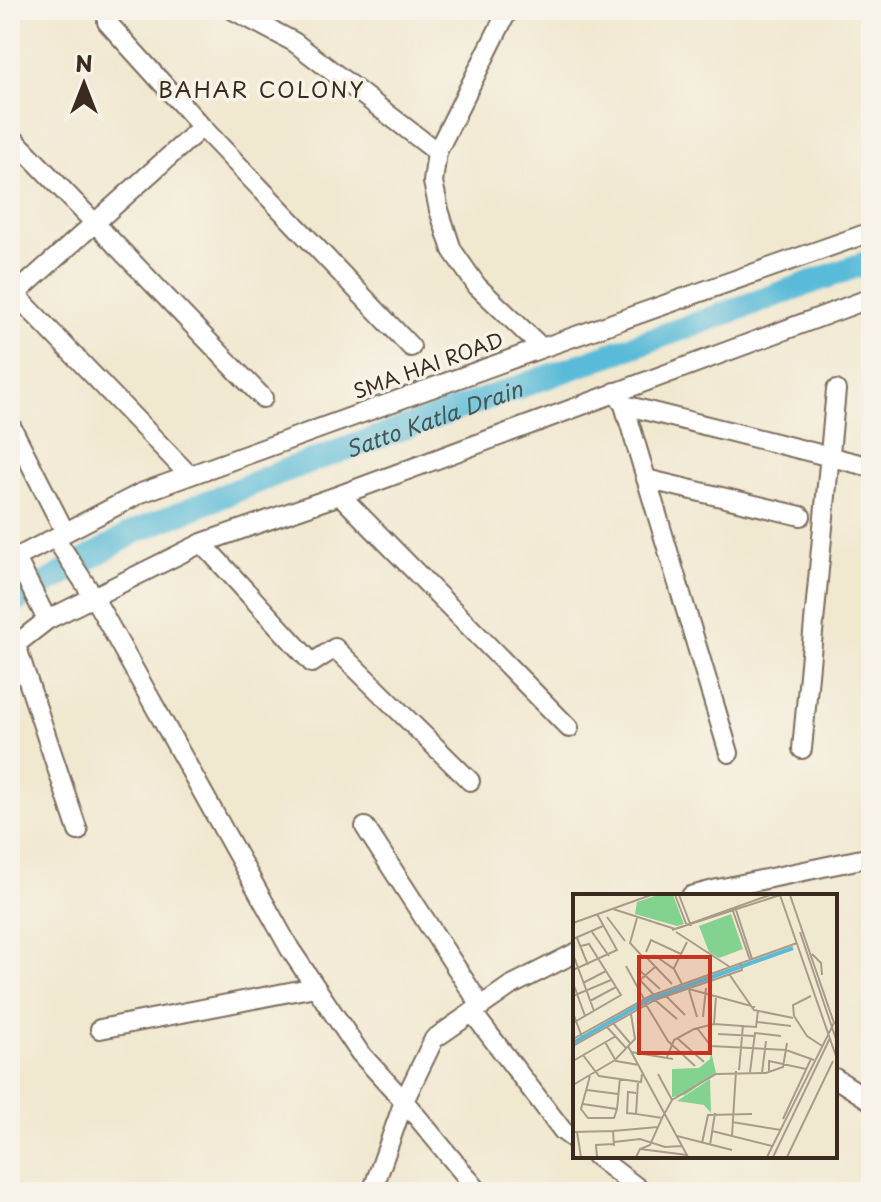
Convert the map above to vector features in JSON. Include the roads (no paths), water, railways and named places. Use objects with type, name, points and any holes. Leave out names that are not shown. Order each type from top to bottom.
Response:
[{"type":"street","points":[[233,10],[294,42],[437,152]]},
{"type":"street","points":[[508,10],[437,152],[433,182],[452,250],[477,286],[542,348]]},
{"type":"street","points":[[107,22],[411,347]]},
{"type":"street","points":[[189,475],[21,300],[19,294],[202,127]]},
{"type":"street","points":[[10,135],[263,398]]},
{"type":"street","name":"SMA HAI ROAD","points":[[16,564],[141,493],[871,232]]},
{"type":"street","points":[[78,831],[13,647],[88,589],[202,543],[620,399],[871,298]]},
{"type":"street","points":[[802,749],[836,390]]},
{"type":"street","points":[[620,399],[871,467]]},
{"type":"street","points":[[620,399],[729,753]]},
{"type":"street","points":[[10,424],[61,539],[290,949],[360,1053],[479,1192]]},
{"type":"street","points":[[646,479],[801,516]]},
{"type":"street","points":[[340,495],[569,728]]},
{"type":"street","points":[[202,543],[312,663],[335,648],[470,781]]},
{"type":"street","points":[[16,564],[47,620]]},
{"type":"street","points":[[365,827],[476,1009],[563,1131],[573,1138]]},
{"type":"street","points":[[720,892],[871,857]]},
{"type":"street","points":[[372,1192],[404,1101],[434,1039],[510,986],[573,954]]},
{"type":"street","points":[[100,1029],[315,987]]},
{"type":"street","points":[[837,1079],[871,1101]]},
{"type":"street","points":[[599,1158],[643,1192]]},
{"type":"waterway","name":"Satto Katla Drain","points":[[10,604],[136,531],[281,472],[871,261]]},
{"type":"district","name":"BAHAR COLONY","points":[[262,88]]}]
